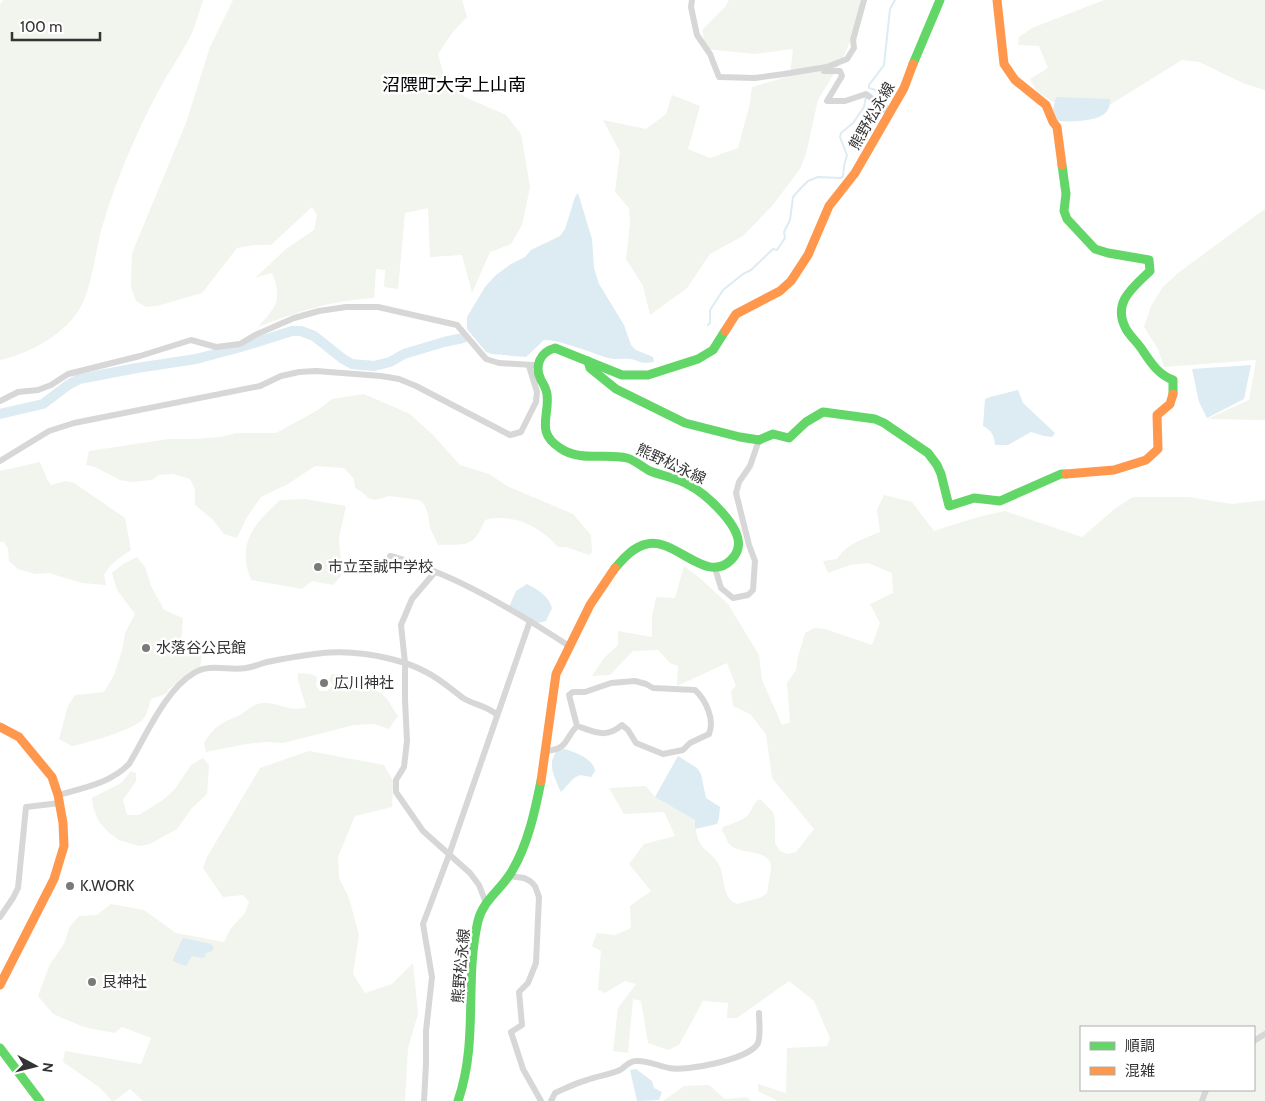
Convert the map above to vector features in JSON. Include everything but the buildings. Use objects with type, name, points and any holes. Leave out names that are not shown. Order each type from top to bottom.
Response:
[{"type":"main road","name":"熊野松永線","points":[[739,547],[739,538],[736,530],[714,504],[699,490],[683,482],[648,470],[626,458],[593,458],[564,451],[556,446],[547,436],[544,426],[547,390],[533,365],[548,349],[556,348],[609,371],[635,376],[648,375],[673,368],[698,359],[713,350],[736,314],[780,291],[791,281],[808,255],[830,206],[853,177],[904,88],[923,37],[940,0]]},
{"type":"main road","points":[[588,361],[590,368],[607,382],[668,416],[685,423],[740,437],[759,440],[773,434],[789,438],[806,422],[823,412],[875,419],[896,430],[928,453],[941,474],[949,506],[970,497],[982,497],[1000,502],[1022,490],[1061,474],[1114,470],[1146,460],[1158,449],[1158,415],[1172,402],[1174,392],[1173,380],[1161,374],[1150,362],[1126,330],[1120,314],[1122,302],[1128,292],[1150,271],[1149,260],[1095,249],[1067,219],[1064,211],[1066,194],[1057,127],[1052,122],[1046,106],[1015,80],[1004,64],[997,0]]},
{"type":"main road","name":"熊野松永線","points":[[458,1101],[468,1065],[474,947],[480,913],[509,876],[524,845],[546,751],[552,693],[557,672],[581,621],[607,578],[622,559],[637,547],[649,543],[662,544],[688,556],[707,568],[716,568]]},
{"type":"main road","points":[[716,568],[731,562],[739,547]]},
{"type":"main road","points":[[0,727],[19,737],[52,777],[59,799],[64,846],[54,879],[0,985]]},
{"type":"main road","points":[[0,1048],[40,1101]]},
{"type":"street","points":[[692,0],[691,7],[697,35],[710,54],[719,77],[755,78],[827,67],[847,59],[854,48],[853,40],[864,0]]},
{"type":"street","points":[[818,68],[825,71],[840,71],[842,76],[827,102],[845,101],[866,94],[876,100],[881,108],[890,113]]},
{"type":"street","points":[[0,401],[18,392],[38,390],[51,385],[68,374],[140,356],[191,340],[216,347],[240,344],[255,335],[294,318],[346,307],[378,306],[457,325],[486,359],[499,363],[533,365],[538,392],[536,402],[521,432],[516,435],[510,435],[399,379],[316,371],[299,372],[281,376],[260,386],[74,424],[49,431],[0,462]]},
{"type":"street","points":[[716,568],[721,588],[733,598],[748,595],[753,590],[755,561],[736,493],[739,482],[750,466],[759,440]]},
{"type":"street","points":[[739,547],[749,545]]},
{"type":"street","points":[[390,556],[410,561],[470,587],[569,646]]},
{"type":"street","points":[[434,572],[412,599],[401,625],[406,663],[407,741],[404,767],[396,780],[396,792],[423,831],[470,873],[479,885],[486,903]]},
{"type":"street","points":[[424,1101],[426,1031],[432,977],[423,924],[449,856],[530,622]]},
{"type":"street","points":[[0,917],[14,898],[18,888],[26,807],[59,799],[114,777],[122,771],[129,764],[158,712],[172,693],[194,672],[209,667],[246,668],[269,662],[338,651],[367,653],[406,663],[426,672],[448,685],[464,699],[493,711],[497,715]]},
{"type":"street","points":[[635,681],[653,688],[695,690],[701,696],[706,706],[712,728],[709,734],[690,743],[683,750],[663,754],[636,743],[628,730],[622,725],[614,732],[604,734],[577,726],[569,695],[573,692],[585,692],[610,683],[635,681]]},
{"type":"street","points":[[546,751],[552,751],[565,745],[572,731],[577,726]]},
{"type":"street","points":[[509,876],[530,880],[535,886],[539,898],[536,963],[528,983],[519,992],[522,1025],[511,1032],[523,1069],[542,1101]]},
{"type":"street","points":[[552,1101],[555,1093],[588,1079],[612,1074],[624,1068],[632,1061],[680,1069],[744,1055],[758,1044],[760,1036],[759,1013]]},
{"type":"shaded area","points":[[3,0],[203,0],[189,39],[163,82],[121,172],[103,224],[89,285],[80,308],[67,325],[50,339],[31,350],[0,360],[0,5]]},
{"type":"shaded area","points":[[233,0],[462,0],[467,17],[452,33],[438,54],[445,80],[465,97],[506,115],[521,134],[530,187],[522,225],[511,244],[490,252],[472,293],[462,255],[430,257],[428,208],[405,213],[398,289],[384,287],[385,270],[376,269],[374,298],[344,301],[315,308],[286,316],[258,327],[276,303],[277,290],[272,273],[255,278],[286,249],[314,230],[317,215],[312,207],[271,245],[237,248],[202,293],[157,306],[146,307],[136,301],[131,287],[132,253],[186,123],[210,47]]},
{"type":"shaded area","points":[[729,0],[861,0],[851,39],[842,60],[818,100],[806,154],[800,169],[772,206],[743,236],[710,254],[687,288],[650,315],[643,286],[626,259],[630,224],[629,208],[615,192],[620,152],[603,120],[646,129],[666,114],[672,95],[700,106],[688,149],[710,158],[738,148],[750,103],[752,87],[790,76],[793,49],[755,54],[706,49],[702,30],[725,7]]},
{"type":"shaded area","points":[[1104,0],[1265,0],[1265,90],[1245,84],[1199,62],[1182,60],[1111,104],[1053,102],[1037,92],[1030,79],[1048,68],[1039,46],[1018,45],[1019,37],[1032,28]]},
{"type":"shaded area","points":[[1056,97],[1110,99],[1110,104],[1107,111],[1098,117],[1084,120],[1056,121],[1053,110]]},
{"type":"shaded area","points":[[578,193],[592,239],[594,268],[599,284],[624,325],[631,345],[636,350],[653,357],[654,362],[643,363],[631,359],[611,359],[568,344],[544,340],[526,357],[492,354],[486,352],[467,329],[467,317],[485,287],[496,275],[525,257],[531,250],[560,236],[565,229]]},
{"type":"shaded area","points":[[1265,209],[1265,420],[1207,419],[1249,400],[1256,360],[1164,367],[1158,349],[1144,327],[1151,306],[1162,288],[1178,273]]},
{"type":"shaded area","points":[[1251,365],[1244,399],[1207,418],[1199,402],[1192,369]]},
{"type":"shaded area","points":[[1018,390],[1023,403],[1055,433],[1052,437],[1031,432],[1008,445],[995,445],[992,434],[983,426],[985,399]]},
{"type":"shaded area","points":[[364,394],[410,414],[433,435],[460,465],[489,474],[507,486],[573,514],[591,535],[592,552],[589,555],[566,547],[558,547],[534,527],[505,518],[485,520],[477,536],[468,543],[438,545],[430,528],[424,504],[419,500],[389,496],[375,500],[368,498],[355,488],[354,479],[344,468],[315,466],[288,484],[261,497],[247,517],[237,538],[224,534],[212,519],[195,505],[195,489],[190,479],[173,474],[159,475],[152,480],[131,482],[120,480],[95,467],[86,465],[89,451],[169,439],[221,437],[236,433],[276,433],[318,410],[332,399]]},
{"type":"shaded area","points":[[40,462],[51,485],[65,481],[74,483],[125,518],[131,550],[106,571],[104,575],[106,585],[82,583],[49,573],[35,574],[18,569],[9,561],[8,549],[4,542],[0,542],[0,471]]},
{"type":"shaded area","points":[[884,495],[912,502],[934,531],[978,517],[1005,511],[1082,537],[1117,507],[1133,497],[1189,497],[1232,504],[1265,500],[1265,1101],[778,1101],[758,1091],[758,1084],[786,1093],[787,1048],[827,1046],[830,1038],[814,1001],[789,981],[737,1018],[727,1018],[728,1003],[703,1001],[679,1045],[668,1050],[648,1043],[641,1001],[633,999],[628,1053],[613,1051],[618,1008],[636,984],[625,981],[605,993],[598,990],[601,951],[592,946],[597,933],[615,935],[631,928],[630,906],[651,891],[629,864],[644,844],[675,836],[664,812],[624,814],[609,788],[646,786],[655,797],[695,820],[696,831],[702,846],[718,863],[722,872],[726,893],[737,904],[758,898],[767,893],[771,865],[764,856],[740,850],[730,845],[722,831],[723,827],[746,817],[760,799],[773,812],[775,843],[780,851],[787,854],[796,852],[814,829],[772,778],[766,734],[750,714],[733,706],[731,691],[736,686],[727,663],[677,686],[678,666],[670,663],[658,650],[633,651],[610,675],[592,676],[604,658],[618,645],[618,631],[652,637],[652,617],[656,597],[675,598],[684,566],[728,604],[759,655],[762,680],[782,725],[790,722],[787,683],[796,670],[805,633],[814,628],[825,629],[872,645],[880,623],[870,604],[893,593],[892,573],[868,563],[850,565],[828,573],[823,561],[837,559],[851,545],[880,532],[877,510]]},
{"type":"shaded area","points":[[305,499],[346,506],[339,538],[342,575],[333,585],[312,581],[302,589],[251,580],[246,551],[251,534],[256,526],[280,500]]},
{"type":"shaded area","points":[[137,557],[145,567],[151,586],[164,610],[183,618],[180,656],[202,655],[200,668],[169,689],[166,694],[151,699],[144,718],[139,723],[110,735],[72,746],[59,739],[68,706],[75,695],[104,692],[114,675],[122,651],[125,633],[135,614],[117,590],[112,573],[123,564]]},
{"type":"shaded area","points":[[527,584],[542,593],[550,603],[552,608],[546,621],[538,623],[509,607],[516,591]]},
{"type":"shaded area","points":[[298,673],[311,674],[317,677],[316,686],[320,691],[327,691],[333,685],[329,679],[332,674],[359,681],[384,696],[398,716],[389,729],[374,724],[354,725],[283,743],[246,744],[206,752],[204,743],[215,728],[240,715],[254,705],[269,703],[295,709],[306,707],[298,680]]},
{"type":"shaded area","points":[[565,749],[588,759],[594,766],[595,771],[591,777],[580,775],[574,778],[561,792],[554,776],[552,761],[557,751]]},
{"type":"shaded area","points":[[309,751],[384,765],[393,781],[392,807],[355,816],[338,857],[339,878],[349,898],[359,935],[353,974],[365,993],[392,984],[413,963],[418,1014],[408,1048],[405,1101],[143,1101],[130,1089],[112,1101],[99,1087],[63,1062],[65,1051],[141,1064],[151,1038],[122,1027],[114,1033],[84,1027],[53,1014],[38,996],[50,964],[64,944],[70,926],[79,916],[97,915],[111,904],[144,910],[176,933],[224,942],[231,928],[245,913],[249,902],[243,895],[223,897],[203,868],[207,857],[260,768]]},
{"type":"shaded area","points":[[678,756],[697,768],[701,774],[706,798],[720,807],[717,824],[695,829],[695,820],[655,797]]},
{"type":"shaded area","points":[[203,758],[209,765],[207,794],[192,808],[177,829],[150,844],[139,846],[119,840],[108,832],[98,820],[92,798],[121,783],[131,771],[136,773],[136,781],[123,800],[127,815],[139,815],[163,800],[175,789],[191,765]]},
{"type":"shaded area","points":[[183,938],[211,944],[214,948],[206,953],[204,958],[192,956],[186,966],[172,961]]},
{"type":"shaded area","points":[[636,1069],[652,1081],[654,1088],[662,1092],[659,1100],[637,1101],[630,1070]]},
{"type":"shaded area","points":[[709,1085],[725,1099],[747,1097],[751,1101],[663,1101],[684,1086]]},
{"type":"waterway","points":[[888,107],[879,93],[869,88],[869,85],[884,65],[890,9],[895,0]]},
{"type":"waterway","points":[[708,325],[710,323],[710,310],[723,290],[751,270],[773,249],[777,250],[785,238],[784,232],[790,220],[793,197],[800,189],[808,181],[818,177],[843,177],[847,155],[840,137],[841,133],[853,123],[864,107],[866,97]]},
{"type":"waterway","points":[[0,414],[43,404],[79,379],[196,359],[292,331],[301,331],[314,336],[352,364],[374,366],[390,362],[404,354],[463,338]]},
{"type":"traffic: fast","points":[[913,64],[940,0]]},
{"type":"traffic: fast","points":[[1062,165],[1066,194],[1064,211],[1067,219],[1095,249],[1149,260],[1150,271],[1126,297],[1121,311],[1122,320],[1128,332],[1154,367],[1173,380],[1173,394]]},
{"type":"traffic: fast","points":[[615,568],[629,553],[647,544],[658,544],[668,547],[711,567],[721,566],[735,555],[738,548],[738,540],[735,531],[722,512],[705,496],[689,485],[650,471],[627,458],[576,455],[552,442],[546,430],[547,394],[539,375],[538,365],[540,360],[542,356],[555,348],[622,375],[648,375],[698,359],[713,350],[725,331]]},
{"type":"traffic: fast","points":[[588,361],[590,368],[616,389],[685,423],[740,437],[759,440],[773,434],[789,438],[806,422],[823,412],[875,419],[928,453],[941,474],[949,506],[974,498],[1000,501],[1061,474],[1066,474]]},
{"type":"traffic: fast","points":[[458,1101],[468,1056],[472,966],[478,921],[484,907],[518,861],[530,827],[541,781]]},
{"type":"traffic: fast","points":[[0,1048],[40,1101]]},
{"type":"traffic: slow","points":[[997,0],[1004,64],[1015,80],[1046,105],[1057,127],[1062,165]]},
{"type":"traffic: slow","points":[[725,331],[736,314],[780,291],[791,281],[808,255],[829,206],[855,173],[904,88],[913,64]]},
{"type":"traffic: slow","points":[[1066,474],[1114,470],[1146,460],[1158,449],[1157,415],[1170,404],[1173,394]]},
{"type":"traffic: slow","points":[[541,781],[556,674],[590,605],[615,568]]},
{"type":"traffic: slow","points":[[0,727],[19,737],[52,777],[58,795],[63,823],[64,846],[54,879],[0,985]]},
{"type":"place","name":"市立至誠中学校","points":[[318,567]]},
{"type":"place","name":"水落谷公民館","points":[[146,648]]},
{"type":"place","name":"広川神社","points":[[324,683]]},
{"type":"place","name":"K.WORK","points":[[70,886]]},
{"type":"place","name":"艮神社","points":[[92,982]]},
{"type":"district","name":"沼隈町大字上山南","points":[[454,85]]}]
